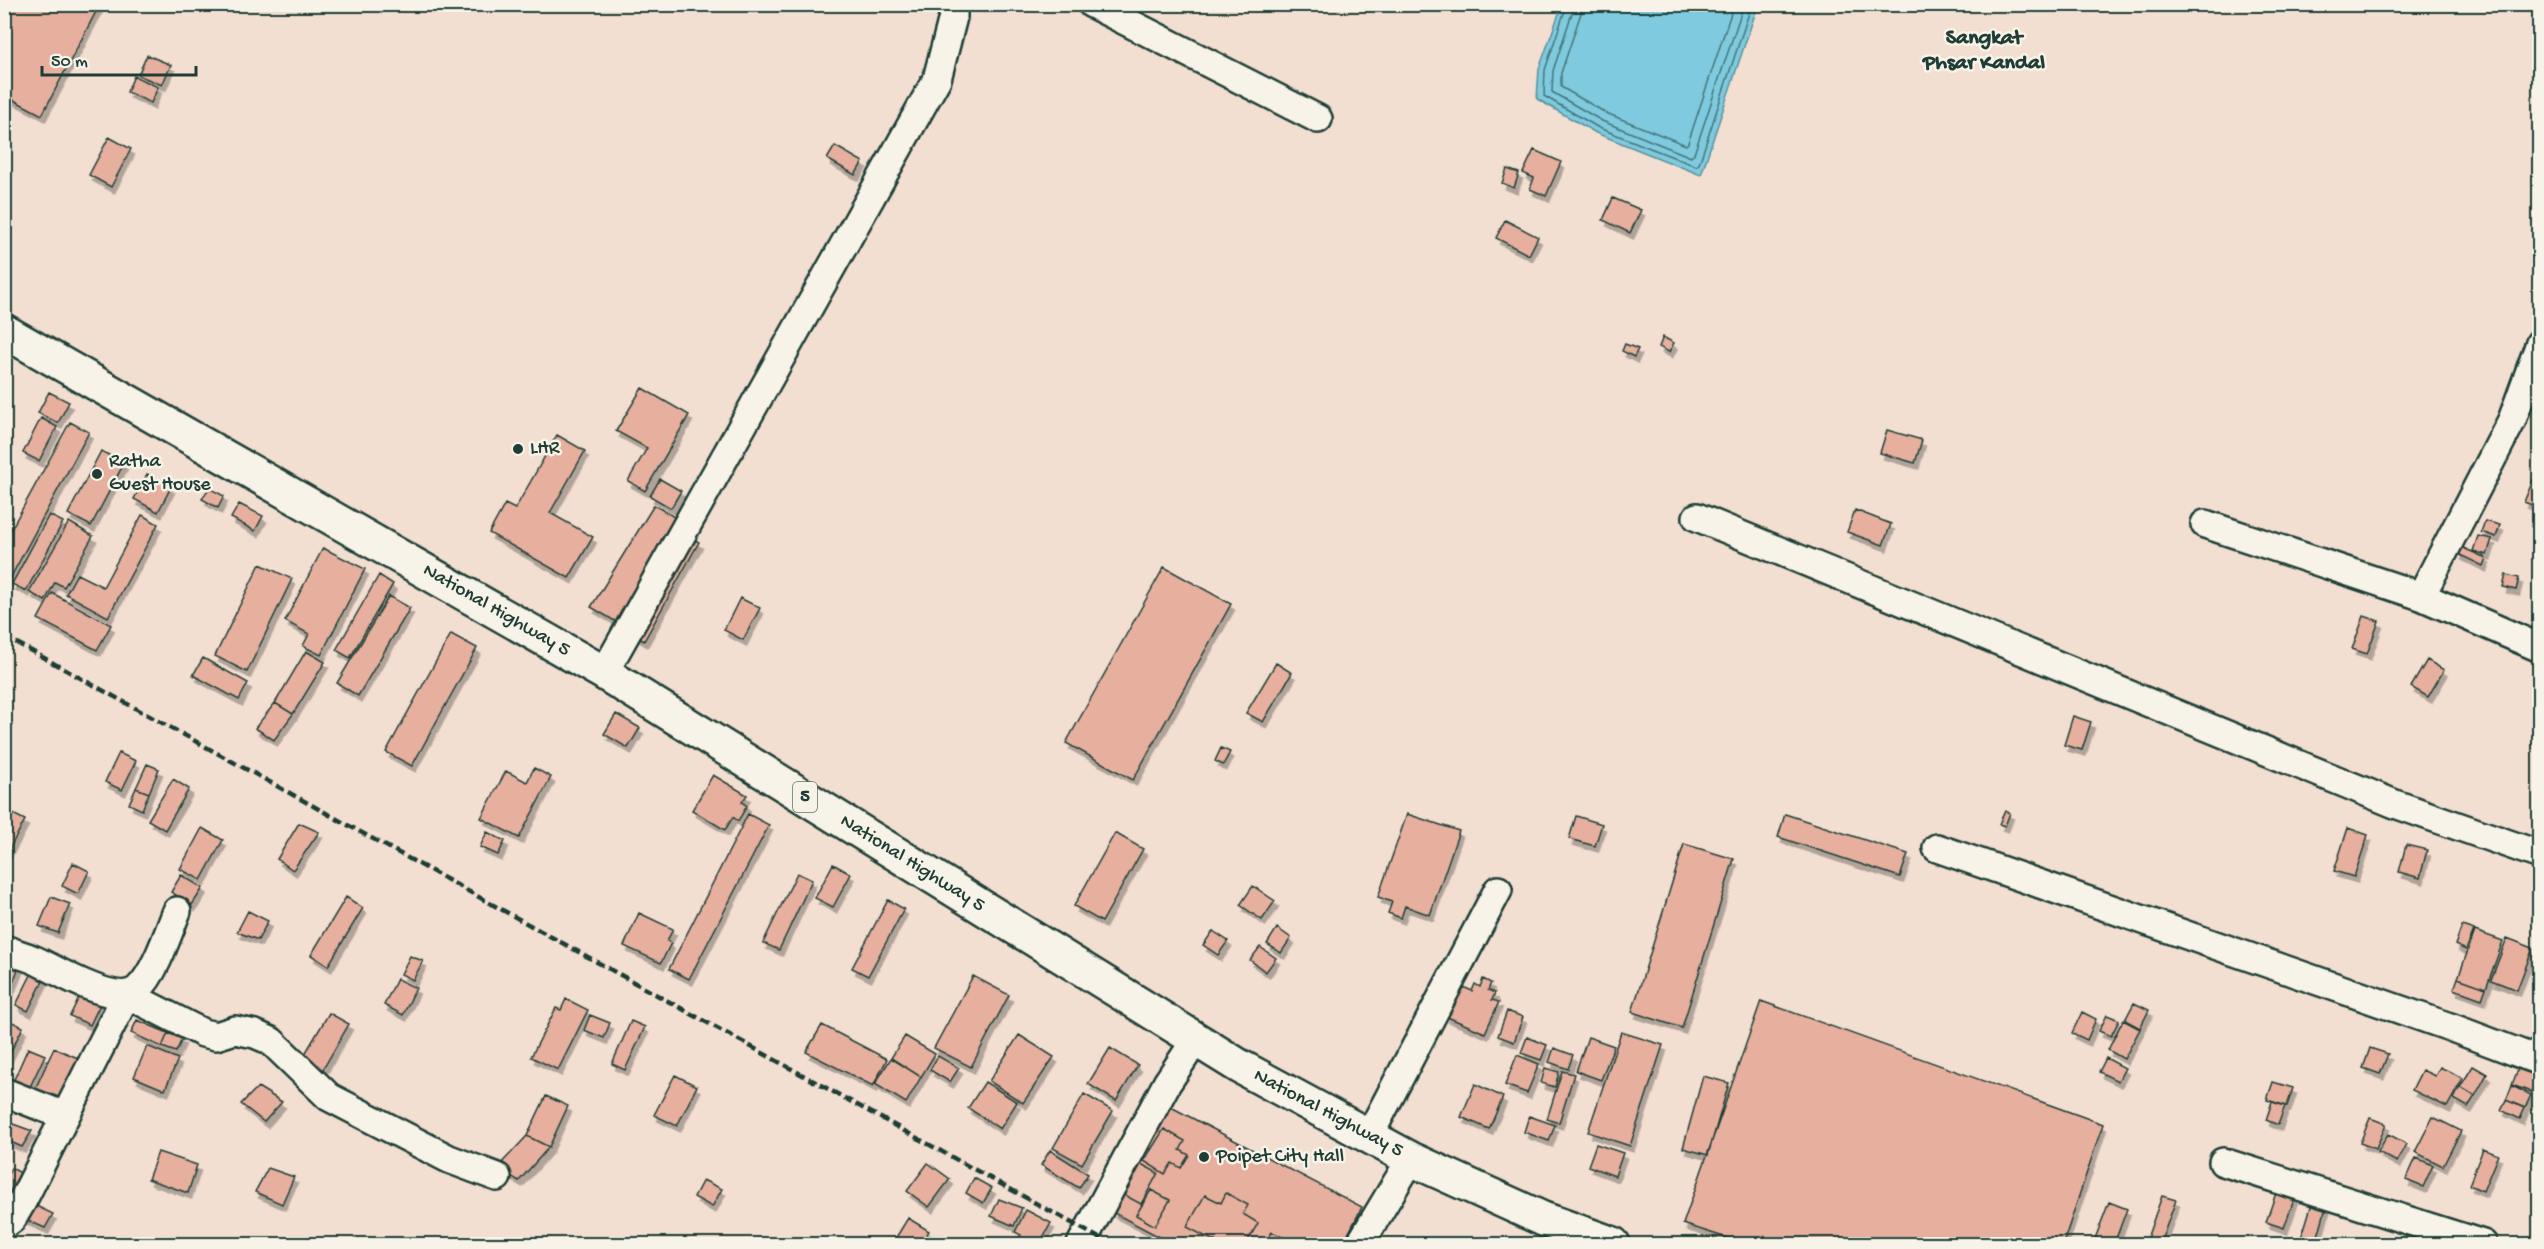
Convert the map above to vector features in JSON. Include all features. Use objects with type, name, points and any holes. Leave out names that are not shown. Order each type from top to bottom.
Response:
[{"type":"highway","name":"National Highway 5","points":[[4,331],[604,673],[1195,1041],[1411,1158],[1543,1219],[1613,1245]]},
{"type":"street","points":[[604,673],[937,79],[953,4]]},
{"type":"street","points":[[1092,4],[1318,119]]},
{"type":"street","points":[[2421,596],[2512,420],[2540,343]]},
{"type":"street","points":[[1697,516],[2395,804],[2540,855]]},
{"type":"street","points":[[2205,524],[2421,596],[2540,648]]},
{"type":"street","points":[[1937,848],[2540,1060]]},
{"type":"street","points":[[1369,1136],[1498,890]]},
{"type":"street","points":[[4,1225],[12,1219],[22,1202],[130,993],[148,975],[177,911]]},
{"type":"street","points":[[4,949],[35,960],[75,982],[101,990],[130,993],[142,1002],[203,1033],[216,1036],[235,1030],[255,1034],[271,1041],[329,1097],[449,1158],[497,1177]]},
{"type":"street","points":[[1081,1245],[1167,1083],[1195,1041]]},
{"type":"street","points":[[4,1092],[65,1116]]},
{"type":"street","points":[[1360,1245],[1411,1158]]},
{"type":"street","points":[[2223,1162],[2483,1245]]},
{"type":"water","points":[[1562,5],[1758,5],[1701,175],[1596,133],[1537,99],[1539,69]]},
{"type":"building","points":[[4,4],[100,4],[42,115],[4,95]]},
{"type":"building","points":[[147,55],[171,65],[162,85],[138,75]]},
{"type":"building","points":[[134,76],[158,87],[151,103],[127,92]]},
{"type":"building","points":[[109,137],[131,149],[111,187],[89,175]]},
{"type":"building","points":[[835,146],[863,162],[855,175],[827,159]]},
{"type":"building","points":[[1534,150],[1561,162],[1546,196],[1530,189],[1534,178],[1523,173]]},
{"type":"building","points":[[1507,169],[1519,173],[1514,188],[1502,183]]},
{"type":"building","points":[[1613,198],[1641,210],[1630,233],[1603,220]]},
{"type":"building","points":[[1505,220],[1538,237],[1529,255],[1496,238]]},
{"type":"building","points":[[1663,337],[1674,343],[1669,352],[1659,347]]},
{"type":"building","points":[[1625,344],[1638,349],[1634,357],[1622,351]]},
{"type":"building","points":[[642,388],[689,415],[645,491],[628,481],[647,448],[616,431]]},
{"type":"building","points":[[49,392],[69,402],[58,423],[38,413]]},
{"type":"building","points":[[41,418],[57,427],[39,461],[23,453]]},
{"type":"building","points":[[70,422],[89,432],[6,586],[4,542]]},
{"type":"building","points":[[1887,430],[1922,440],[1915,463],[1880,453]]},
{"type":"building","points":[[557,435],[585,451],[550,513],[593,537],[569,578],[489,533],[505,504],[515,509]]},
{"type":"building","points":[[101,451],[124,463],[91,526],[68,514]]},
{"type":"building","points":[[147,474],[171,487],[158,512],[134,499]]},
{"type":"building","points":[[660,479],[681,491],[671,508],[650,496]]},
{"type":"building","points":[[2533,480],[2540,483],[2540,508],[2524,502]]},
{"type":"building","points":[[209,488],[224,496],[218,508],[202,499]]},
{"type":"building","points":[[239,504],[263,516],[255,531],[231,518]]},
{"type":"building","points":[[654,505],[681,521],[618,623],[591,607]]},
{"type":"building","points":[[1855,510],[1891,524],[1883,545],[1847,532]]},
{"type":"building","points":[[49,515],[63,522],[26,591],[12,584]]},
{"type":"building","points":[[142,515],[158,524],[108,617],[66,594],[77,574],[103,587]]},
{"type":"building","points":[[2485,521],[2500,525],[2496,537],[2481,532]]},
{"type":"building","points":[[69,522],[93,536],[64,587],[55,582],[45,601],[29,592]]},
{"type":"building","points":[[685,535],[699,542],[644,641],[631,633]]},
{"type":"building","points":[[2478,536],[2492,539],[2487,555],[2473,551]]},
{"type":"building","points":[[2461,547],[2486,558],[2483,566],[2458,554]]},
{"type":"building","points":[[323,548],[365,569],[321,655],[303,646],[309,634],[285,621]]},
{"type":"building","points":[[260,564],[292,579],[247,672],[215,656]]},
{"type":"building","points":[[1164,567],[1231,604],[1133,780],[1066,743]]},
{"type":"building","points":[[379,575],[393,584],[350,658],[336,650]]},
{"type":"building","points":[[2506,575],[2519,578],[2516,590],[2503,587]]},
{"type":"building","points":[[52,593],[111,625],[97,650],[38,619]]},
{"type":"building","points":[[389,596],[410,608],[358,696],[337,683]]},
{"type":"building","points":[[740,598],[760,608],[743,640],[724,630]]},
{"type":"building","points":[[2364,616],[2379,621],[2367,654],[2352,649]]},
{"type":"building","points":[[451,634],[477,648],[412,766],[386,752]]},
{"type":"building","points":[[306,651],[325,662],[293,714],[275,703]]},
{"type":"building","points":[[203,658],[248,683],[239,700],[193,675]]},
{"type":"building","points":[[2427,660],[2444,670],[2428,697],[2411,687]]},
{"type":"building","points":[[1276,663],[1292,673],[1263,722],[1246,713]]},
{"type":"building","points":[[275,703],[293,714],[274,740],[255,728]]},
{"type":"building","points":[[616,714],[640,728],[628,748],[604,734]]},
{"type":"building","points":[[2073,716],[2091,722],[2082,750],[2064,745]]},
{"type":"building","points":[[1221,748],[1230,752],[1223,765],[1215,761]]},
{"type":"building","points":[[119,753],[136,761],[122,790],[105,782]]},
{"type":"building","points":[[147,764],[159,769],[149,793],[136,788]]},
{"type":"building","points":[[534,768],[551,777],[519,838],[481,818],[506,771],[527,782]]},
{"type":"building","points":[[713,775],[747,795],[742,802],[747,806],[738,821],[733,817],[725,830],[692,810]]},
{"type":"building","points":[[173,779],[189,789],[165,830],[148,820]]},
{"type":"building","points":[[136,788],[149,793],[142,810],[129,804]]},
{"type":"building","points":[[2005,811],[2010,813],[2005,826],[1999,824]]},
{"type":"building","points":[[9,812],[25,820],[6,855],[4,820]]},
{"type":"building","points":[[748,814],[769,825],[689,979],[669,969]]},
{"type":"building","points":[[1407,814],[1459,831],[1430,915],[1405,906],[1401,918],[1388,913],[1392,902],[1378,897]]},
{"type":"building","points":[[1785,814],[1908,854],[1900,877],[1778,837]]},
{"type":"building","points":[[1576,816],[1602,824],[1595,846],[1569,839]]},
{"type":"building","points":[[299,823],[319,832],[293,870],[277,859]]},
{"type":"building","points":[[202,828],[223,840],[201,880],[180,869]]},
{"type":"building","points":[[2348,828],[2368,835],[2354,877],[2334,871]]},
{"type":"building","points":[[487,832],[505,841],[498,855],[480,847]]},
{"type":"building","points":[[1115,833],[1143,849],[1102,922],[1074,906]]},
{"type":"building","points":[[1684,844],[1734,859],[1682,1028],[1632,1012]]},
{"type":"building","points":[[2406,845],[2427,850],[2420,878],[2399,872]]},
{"type":"building","points":[[73,863],[89,871],[78,894],[62,886]]},
{"type":"building","points":[[833,864],[851,874],[833,907],[815,898]]},
{"type":"building","points":[[797,873],[812,880],[779,950],[763,943]]},
{"type":"building","points":[[181,875],[203,888],[192,905],[171,892]]},
{"type":"building","points":[[1253,886],[1275,901],[1262,920],[1240,905]]},
{"type":"building","points":[[51,897],[70,904],[58,933],[39,926]]},
{"type":"building","points":[[346,897],[363,908],[328,966],[311,955]]},
{"type":"building","points":[[888,900],[904,909],[868,976],[852,968]]},
{"type":"building","points":[[248,911],[268,921],[258,940],[237,932]]},
{"type":"building","points":[[639,913],[673,929],[667,941],[671,943],[661,963],[624,946]]},
{"type":"building","points":[[2462,926],[2474,930],[2466,950],[2455,945]]},
{"type":"building","points":[[1277,928],[1291,938],[1281,953],[1267,944]]},
{"type":"building","points":[[1213,931],[1228,941],[1218,955],[1203,945]]},
{"type":"building","points":[[2475,931],[2503,941],[2486,988],[2458,978]]},
{"type":"building","points":[[2507,938],[2533,948],[2517,990],[2491,980]]},
{"type":"building","points":[[1260,947],[1276,958],[1266,972],[1250,960]]},
{"type":"building","points":[[4,953],[22,960],[9,992],[4,991]]},
{"type":"building","points":[[410,956],[423,961],[413,980],[401,974]]},
{"type":"building","points":[[33,971],[45,977],[28,1011],[16,1005]]},
{"type":"building","points":[[973,976],[1009,995],[971,1067],[934,1048]]},
{"type":"building","points":[[2458,978],[2486,988],[2482,999],[2454,989]]},
{"type":"building","points":[[397,979],[416,988],[403,1015],[384,1005]]},
{"type":"building","points":[[1483,979],[1491,983],[1488,990],[1495,993],[1492,1000],[1499,1002],[1485,1033],[1445,1016],[1459,985],[1472,991],[1475,984],[1480,987]]},
{"type":"building","points":[[82,991],[102,1000],[90,1025],[70,1016]]},
{"type":"building","points":[[566,999],[588,1010],[558,1070],[531,1057],[556,1008],[561,1010]]},
{"type":"building","points":[[1761,1001],[2103,1124],[2063,1244],[1746,1244],[1683,1224]]},
{"type":"building","points":[[2134,1003],[2149,1010],[2140,1028],[2125,1020]]},
{"type":"building","points":[[1507,1011],[1523,1017],[1514,1042],[1498,1036]]},
{"type":"building","points":[[2082,1012],[2096,1019],[2087,1040],[2072,1033]]},
{"type":"building","points":[[329,1013],[349,1024],[322,1071],[302,1059]]},
{"type":"building","points":[[590,1015],[610,1023],[604,1038],[584,1030]]},
{"type":"building","points":[[2107,1015],[2119,1020],[2111,1036],[2099,1031]]},
{"type":"building","points":[[4,1018],[23,1027],[4,1065]]},
{"type":"building","points":[[137,1020],[168,1033],[162,1047],[131,1033]]},
{"type":"building","points":[[2123,1020],[2140,1029],[2124,1059],[2108,1050]]},
{"type":"building","points":[[631,1021],[645,1027],[625,1070],[612,1064]]},
{"type":"building","points":[[822,1025],[887,1059],[873,1086],[806,1052]]},
{"type":"building","points":[[1621,1032],[1663,1045],[1630,1146],[1588,1132]]},
{"type":"building","points":[[168,1033],[182,1039],[176,1052],[162,1047]]},
{"type":"building","points":[[1019,1035],[1054,1057],[1023,1103],[989,1081]]},
{"type":"building","points":[[905,1036],[935,1054],[921,1077],[891,1058]]},
{"type":"building","points":[[1527,1037],[1547,1045],[1541,1060],[1521,1053]]},
{"type":"building","points":[[1588,1037],[1614,1046],[1601,1080],[1576,1071]]},
{"type":"building","points":[[147,1046],[178,1059],[165,1090],[134,1077]]},
{"type":"building","points":[[28,1048],[45,1055],[28,1091],[12,1084]]},
{"type":"building","points":[[54,1048],[78,1058],[56,1106],[32,1096]]},
{"type":"building","points":[[1110,1048],[1138,1065],[1116,1101],[1088,1084]]},
{"type":"building","points":[[1554,1048],[1573,1055],[1568,1069],[1549,1062]]},
{"type":"building","points":[[2370,1048],[2388,1054],[2380,1074],[2363,1068]]},
{"type":"building","points":[[1517,1055],[1539,1064],[1527,1093],[1505,1085]]},
{"type":"building","points":[[938,1056],[959,1068],[950,1082],[930,1070]]},
{"type":"building","points":[[891,1058],[921,1077],[906,1103],[875,1084]]},
{"type":"building","points":[[2106,1058],[2125,1068],[2118,1081],[2099,1072]]},
{"type":"building","points":[[2473,1066],[2487,1074],[2475,1096],[2460,1087]]},
{"type":"building","points":[[2440,1067],[2463,1078],[2447,1107],[2412,1090],[2422,1070],[2435,1076]]},
{"type":"building","points":[[1545,1068],[1559,1072],[1555,1087],[1541,1083]]},
{"type":"building","points":[[2518,1069],[2537,1075],[2531,1092],[2512,1085]]},
{"type":"building","points":[[1562,1071],[1574,1074],[1559,1123],[1547,1119]]},
{"type":"building","points":[[675,1075],[697,1086],[677,1126],[654,1115]]},
{"type":"building","points":[[1703,1076],[1729,1083],[1708,1155],[1683,1148]]},
{"type":"building","points":[[985,1082],[1017,1102],[1000,1129],[968,1108]]},
{"type":"building","points":[[2273,1082],[2293,1088],[2287,1106],[2267,1100]]},
{"type":"building","points":[[1475,1084],[1503,1097],[1489,1129],[1461,1117]]},
{"type":"building","points":[[2512,1086],[2531,1095],[2525,1108],[2506,1100]]},
{"type":"building","points":[[258,1087],[282,1102],[264,1122],[241,1104]]},
{"type":"building","points":[[2460,1087],[2475,1096],[2468,1107],[2454,1099]]},
{"type":"building","points":[[1084,1094],[1113,1111],[1082,1164],[1053,1148]]},
{"type":"building","points":[[546,1096],[568,1106],[549,1147],[527,1136]]},
{"type":"building","points":[[2506,1100],[2525,1108],[2520,1119],[2501,1110]]},
{"type":"building","points":[[2272,1102],[2285,1106],[2278,1125],[2266,1120]]},
{"type":"building","name":"Poipet City Hall","points":[[1171,1107],[1362,1207],[1343,1244],[1173,1244],[1112,1212]]},
{"type":"building","points":[[1529,1116],[1555,1125],[1549,1141],[1524,1132]]},
{"type":"building","points":[[2433,1117],[2461,1131],[2443,1166],[2415,1152]]},
{"type":"building","points":[[2370,1118],[2386,1124],[2376,1149],[2360,1143]]},
{"type":"building","points":[[13,1124],[32,1131],[22,1147],[6,1140]]},
{"type":"building","points":[[1164,1129],[1185,1141],[1180,1150],[1189,1155],[1181,1168],[1172,1163],[1165,1174],[1144,1161]]},
{"type":"building","points":[[2388,1134],[2407,1144],[2397,1162],[2378,1152]]},
{"type":"building","points":[[527,1136],[549,1147],[519,1181],[497,1168]]},
{"type":"building","points":[[1596,1144],[1623,1153],[1615,1176],[1588,1166]]},
{"type":"building","points":[[2483,1149],[2498,1155],[2483,1191],[2469,1185]]},
{"type":"building","points":[[1050,1150],[1088,1174],[1079,1188],[1041,1165]]},
{"type":"building","points":[[158,1152],[197,1165],[188,1193],[148,1179]]},
{"type":"building","points":[[2416,1158],[2433,1165],[2423,1187],[2406,1180]]},
{"type":"building","points":[[928,1163],[950,1179],[929,1207],[907,1191]]},
{"type":"building","points":[[1141,1164],[1158,1173],[1141,1204],[1124,1195]]},
{"type":"building","points":[[11,1168],[25,1175],[4,1219],[4,1182]]},
{"type":"building","points":[[268,1168],[294,1177],[282,1204],[255,1192]]},
{"type":"building","points":[[974,1178],[992,1188],[983,1203],[966,1193]]},
{"type":"building","points":[[703,1180],[722,1189],[712,1207],[694,1197]]},
{"type":"building","points":[[2278,1187],[2296,1194],[2284,1228],[2266,1222]]},
{"type":"building","points":[[1151,1190],[1170,1200],[1155,1226],[1136,1215]]},
{"type":"building","points":[[1226,1193],[1248,1205],[1243,1214],[1258,1223],[1246,1244],[1220,1244],[1187,1227],[1205,1195],[1221,1203]]},
{"type":"building","points":[[2162,1196],[2176,1200],[2160,1244],[2145,1244]]},
{"type":"building","points":[[999,1199],[1022,1208],[1014,1226],[991,1216]]},
{"type":"building","points":[[2313,1200],[2327,1204],[2316,1243],[2301,1239]]},
{"type":"building","points":[[2109,1202],[2127,1209],[2114,1244],[2093,1244]]},
{"type":"building","points":[[32,1204],[53,1214],[45,1228],[24,1219]]},
{"type":"building","points":[[1026,1210],[1051,1223],[1041,1241],[1034,1238],[1031,1244],[1017,1244],[1021,1235],[1015,1232]]},
{"type":"building","points":[[908,1218],[929,1231],[921,1244],[892,1244]]},
{"type":"building","points":[[1272,1232],[1298,1244],[1266,1244]]},
{"type":"railway","points":[[4,636],[1110,1244]]},
{"type":"place","name":"LHR","points":[[518,449]]},
{"type":"place","name":"Ratha Guest House","points":[[97,474]]},
{"type":"place","name":"Poipet City Hall","points":[[1204,1157]]},
{"type":"district","name":"Sangkat Phsar Kandal","points":[[1984,52]]}]
